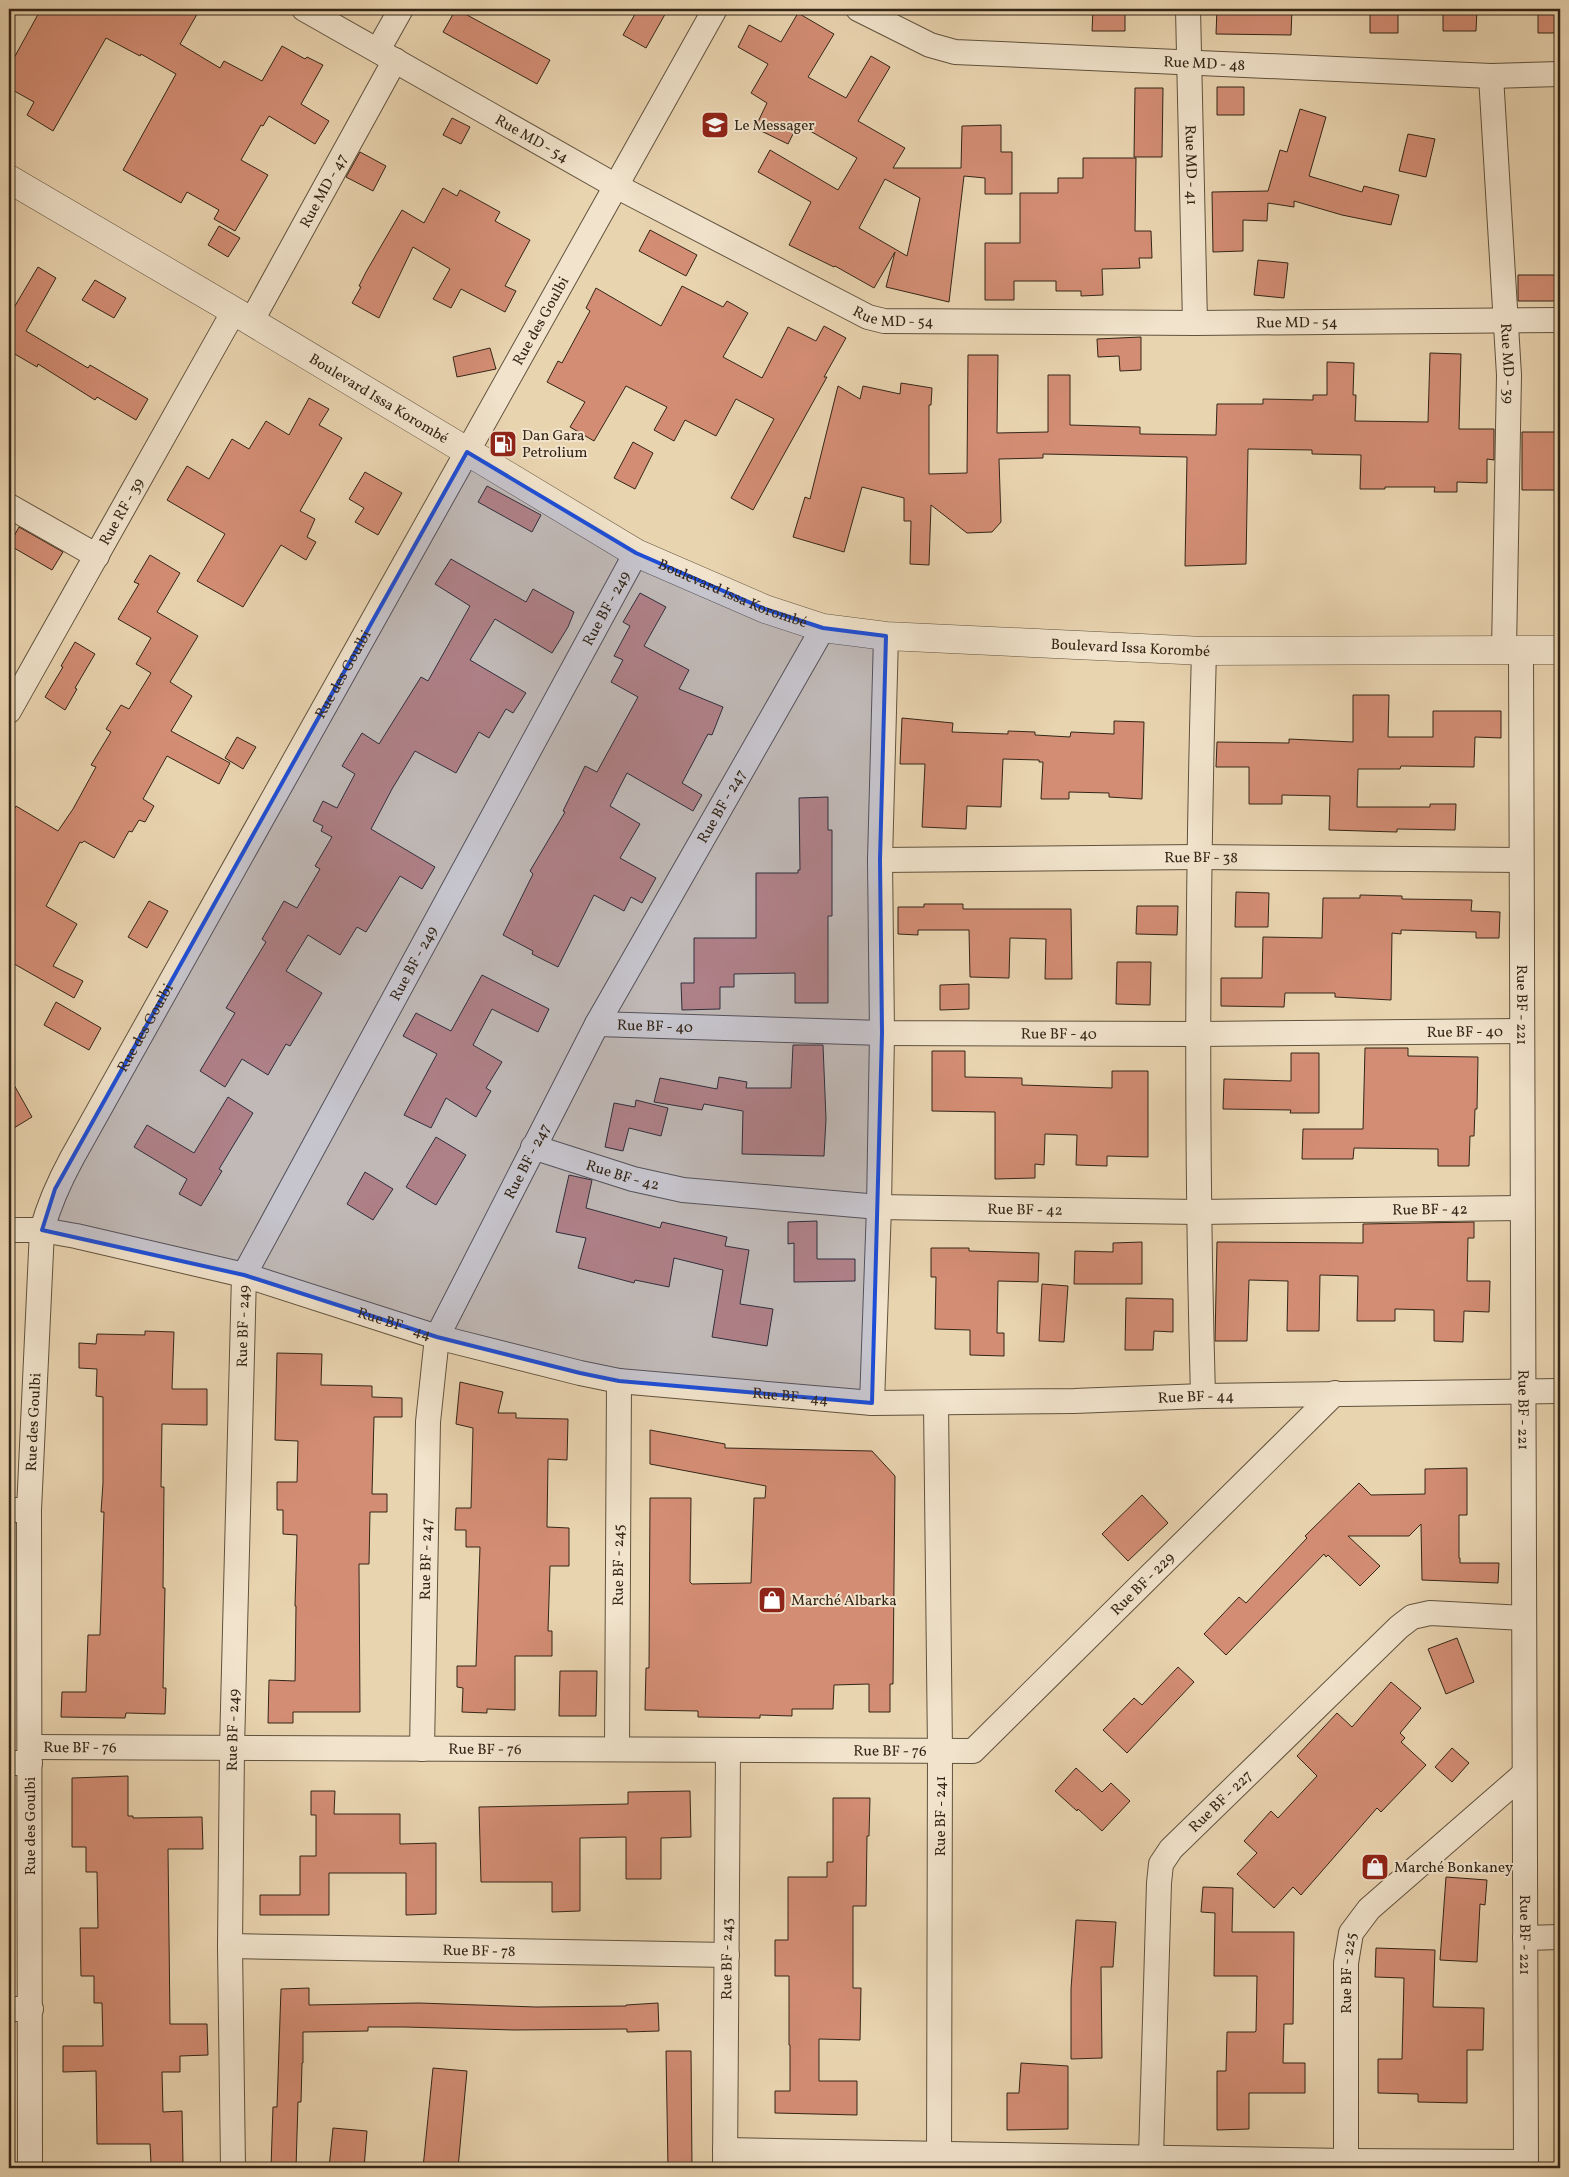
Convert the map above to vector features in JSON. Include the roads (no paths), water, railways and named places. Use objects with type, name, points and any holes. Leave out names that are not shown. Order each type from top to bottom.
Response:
[{"type":"street","name":"Rue MD - 54","points":[[304,9],[616,186],[852,310],[884,321],[1195,323],[1560,320]]},
{"type":"street","name":"Rue MD - 47","points":[[242,316],[386,55],[401,9]]},
{"type":"street","name":"Rue des Goulbi","points":[[30,2168],[20,2009],[23,1758],[19,1510],[42,1230],[55,1189],[715,9]]},
{"type":"street","name":"Rue MD - 48","points":[[858,9],[930,45],[955,52],[1491,76],[1560,74]]},
{"type":"street","name":"Rue MD - 41","points":[[1188,9],[1195,323]]},
{"type":"street","name":"Rue MD - 39","points":[[1491,76],[1504,320],[1509,374],[1513,651]]},
{"type":"street","name":"Boulevard Issa Korombé","points":[[9,179],[242,316],[636,553],[765,609],[824,628],[886,636],[1204,651],[1560,650]]},
{"type":"street","name":"Rue RF - 39","points":[[9,711],[97,556],[242,316]]},
{"type":"street","points":[[9,506],[97,556]]},
{"type":"street","name":"Rue BF - 249","points":[[233,2168],[230,1946],[232,1748],[244,1275],[636,553]]},
{"type":"street","name":"Rue BF - 247","points":[[422,1749],[428,1422],[437,1336],[597,1024],[824,628]]},
{"type":"street","points":[[872,1403],[879,1207],[882,1032],[880,860],[886,636]]},
{"type":"street","points":[[1203,1396],[1198,1212],[1198,857],[1204,651]]},
{"type":"street","name":"Rue BF - 221","points":[[1513,651],[1522,860],[1526,2165]]},
{"type":"street","name":"Rue BF - 38","points":[[880,860],[1198,857],[1522,860]]},
{"type":"street","name":"Rue BF - 40","points":[[597,1024],[882,1032],[1198,1034],[1522,1031]]},
{"type":"street","name":"Rue BF - 42","points":[[533,1147],[633,1179],[683,1190],[879,1207],[1198,1212],[1522,1208]]},
{"type":"street","name":"Rue BF - 44","points":[[9,1230],[42,1230],[76,1236],[244,1275],[437,1336],[580,1373],[620,1381],[872,1403],[936,1404],[1335,1393],[1560,1391]]},
{"type":"street","name":"Rue BF - 245","points":[[617,1749],[620,1381]]},
{"type":"street","name":"Rue BF - 229","points":[[940,1751],[973,1751],[1335,1393]]},
{"type":"street","name":"Rue BF - 241","points":[[936,1404],[940,1751],[939,2161]]},
{"type":"street","name":"Rue BF - 227","points":[[1151,2156],[1159,1882],[1161,1864],[1171,1849],[1399,1627],[1412,1617],[1430,1613],[1524,1618]]},
{"type":"street","name":"Rue BF - 76","points":[[23,1758],[232,1748],[940,1751]]},
{"type":"street","name":"Rue BF - 243","points":[[725,2159],[728,1750]]},
{"type":"street","name":"Rue BF - 225","points":[[1346,2161],[1346,1963],[1351,1933],[1369,1909],[1524,1774]]},
{"type":"street","points":[[1525,1938],[1560,1937]]},
{"type":"street","name":"Rue BF - 78","points":[[230,1946],[727,1955]]},
{"type":"street","points":[[725,2159],[939,2161],[1151,2156],[1526,2165]]},
{"type":"place","name":"Le Messager","points":[[715,125]]},
{"type":"place","name":"Dan Gara Petrolium","points":[[503,444]]},
{"type":"place","name":"Marché Albarka","points":[[772,1600]]},
{"type":"place","name":"Marché Bonkaney","points":[[1375,1867]]}]
